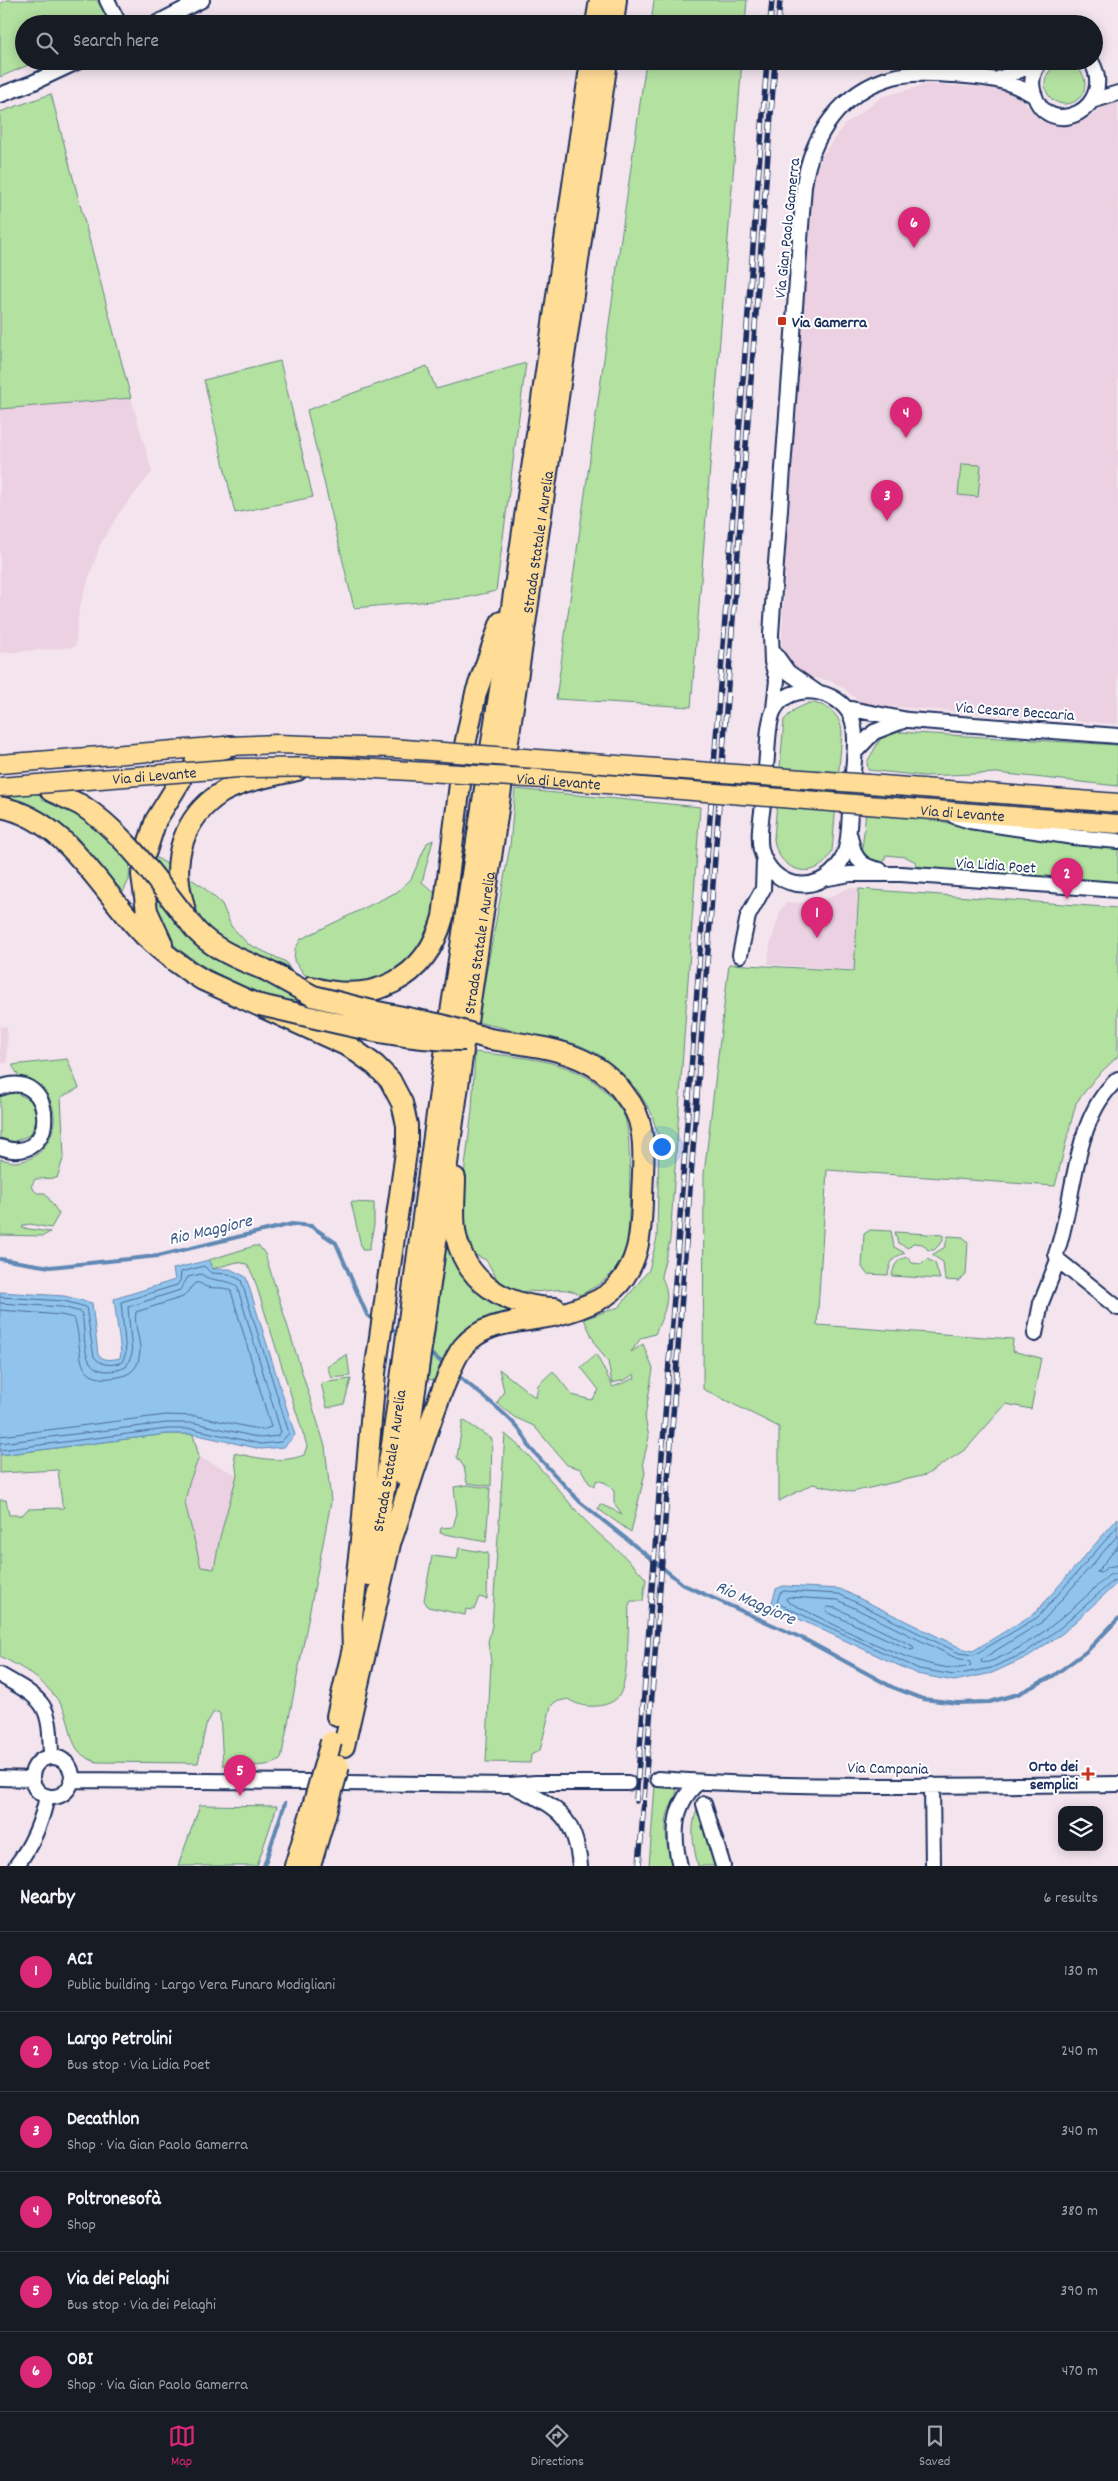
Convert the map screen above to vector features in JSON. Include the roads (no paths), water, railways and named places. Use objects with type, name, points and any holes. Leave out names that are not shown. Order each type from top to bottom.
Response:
[{"type":"highway","points":[[598,15],[600,0]]},
{"type":"highway","points":[[614,15],[616,0]]},
{"type":"highway","name":"Strada Statale 1 Aurelia","points":[[590,70],[514,585],[458,1021],[606,70]]},
{"type":"highway","points":[[264,970],[325,990],[358,993],[387,986],[413,969],[431,947],[440,928],[462,765],[476,693],[514,585]]},
{"type":"highway","points":[[195,764],[211,753],[230,746]]},
{"type":"highway","points":[[188,920],[177,875],[178,861],[186,832],[200,811],[220,794],[233,788],[314,766]]},
{"type":"highway","points":[[146,851],[156,820],[180,781]]},
{"type":"highway","points":[[51,792],[81,805],[102,819],[126,842],[188,920],[218,947],[264,970],[298,990],[319,998],[434,1023],[490,1039],[569,1053],[593,1064],[617,1085],[633,1106],[639,1120],[642,1136],[641,1233],[638,1251],[625,1276],[613,1290],[603,1297],[544,1318],[492,1326],[475,1335],[461,1350],[438,1402],[392,1538]]},
{"type":"highway","points":[[0,807],[30,817],[52,832],[82,861],[146,937],[204,980],[350,1047],[383,1072],[398,1095],[404,1112],[407,1130],[405,1159],[374,1373],[361,1540],[352,1616],[353,1653]]},
{"type":"highway","points":[[142,875],[146,911],[158,938],[171,956]]},
{"type":"highway","points":[[260,1005],[385,1032],[458,1040],[490,1039]]},
{"type":"highway","name":"Strada Statale 1 Aurelia","points":[[296,1866],[318,1814],[338,1744],[392,1538],[413,1409],[458,1080],[454,1049],[392,1445],[338,1744]]},
{"type":"highway","points":[[458,1080],[455,1217],[456,1236],[464,1256],[481,1282],[502,1297],[528,1306],[574,1308]]},
{"type":"highway","name":"Strada Statale 1 Aurelia","points":[[310,1866],[318,1814]]},
{"type":"main road","name":"Via di Levante","points":[[2,777],[230,746],[276,744],[391,748],[1118,802]]},
{"type":"main road","name":"Via di Levante","points":[[2,777],[314,766],[544,779],[1118,824]]},
{"type":"street","points":[[107,0],[114,15]]},
{"type":"street","points":[[172,15],[202,0]]},
{"type":"street","points":[[0,94],[32,83],[60,70]]},
{"type":"street","name":"Via Gian Paolo Gamerra","points":[[998,79],[1020,70]]},
{"type":"street","points":[[1035,96],[1032,79],[1036,70]]},
{"type":"street","points":[[1095,70],[1098,76],[1099,88],[1095,100]]},
{"type":"street","name":"Via Gian Paolo Gamerra","points":[[766,767],[777,680],[772,662],[772,649],[804,186],[813,146],[826,124],[846,103],[882,81],[895,76],[922,74],[998,79],[1018,85],[1035,96],[1045,110],[1062,117],[1082,113],[1095,100],[1118,93]]},
{"type":"street","points":[[1098,76],[1118,84]]},
{"type":"street","points":[[772,649],[788,672],[815,692]]},
{"type":"street","points":[[774,710],[784,699],[794,694],[815,692],[827,694],[846,708],[854,728],[855,752],[853,773]]},
{"type":"street","name":"Via Cesare Beccaria","points":[[846,708],[908,720],[1118,736]]},
{"type":"street","name":"Via Cesare Beccaria","points":[[855,752],[874,732],[890,724],[908,720]]},
{"type":"street","points":[[740,955],[748,916],[763,889],[764,860],[760,838],[762,804]]},
{"type":"street","points":[[934,810],[970,822],[1072,837],[1118,841]]},
{"type":"street","points":[[828,878],[843,856],[849,831],[850,811]]},
{"type":"street","name":"Via Lidia Poet","points":[[849,831],[853,853],[860,862],[869,868],[901,874]]},
{"type":"street","points":[[764,860],[776,876],[784,880]]},
{"type":"street","name":"Via Lidia Poet","points":[[784,880],[796,884],[811,884],[828,878],[850,874],[901,874],[1118,890]]},
{"type":"street","points":[[763,889],[784,880]]},
{"type":"street","points":[[1118,1079],[1095,1107],[1083,1140],[1064,1233],[1056,1254],[1058,1260],[1118,1308]]},
{"type":"street","points":[[0,1088],[18,1086],[31,1090],[43,1105],[46,1118],[43,1131],[30,1145],[18,1150],[0,1147]]},
{"type":"street","points":[[1035,1334],[1041,1303],[1058,1260]]},
{"type":"street","points":[[0,1676],[37,1698],[43,1706],[50,1729],[52,1757]]},
{"type":"street","points":[[52,1757],[60,1759],[68,1765],[71,1780],[67,1790],[61,1795],[47,1796],[36,1790],[32,1779],[37,1764],[52,1757]]},
{"type":"street","points":[[0,1778],[32,1779]]},
{"type":"street","points":[[71,1780],[310,1782]]},
{"type":"street","name":"Via Campania","points":[[658,1780],[932,1785],[1118,1784]]},
{"type":"street","points":[[680,1866],[676,1840],[678,1813],[682,1800],[699,1782]]},
{"type":"street","points":[[343,1783],[510,1785],[536,1783],[628,1783]]},
{"type":"street","points":[[510,1785],[543,1802],[565,1819],[577,1840],[580,1865]]},
{"type":"street","points":[[932,1785],[933,1866]]},
{"type":"street","points":[[16,1866],[31,1843],[41,1822],[47,1796]]},
{"type":"street","points":[[704,1804],[724,1866]]},
{"type":"water","points":[[209,1260],[212,1269],[230,1269],[246,1277],[295,1435],[284,1447],[261,1449],[193,1434],[167,1434],[0,1455],[0,1292],[64,1296],[92,1303],[98,1355],[106,1359],[114,1359],[120,1358],[121,1353],[114,1299],[175,1280],[173,1269]]},
{"type":"water","points":[[1118,1518],[1118,1582],[1063,1633],[1027,1657],[992,1673],[954,1681],[917,1674],[771,1606],[776,1589],[783,1586],[840,1589],[961,1648],[973,1651],[1035,1613]]},
{"type":"waterway","name":"Rio Maggiore","points":[[0,1259],[50,1267],[158,1256],[292,1224],[311,1226],[336,1243],[367,1315],[373,1320]]},
{"type":"waterway","name":"Rio Maggiore","points":[[389,1327],[394,1330]]},
{"type":"waterway","name":"Rio Maggiore","points":[[432,1355],[446,1365]]},
{"type":"waterway","name":"Rio Maggiore","points":[[455,1373],[518,1428],[529,1447],[580,1502],[684,1585],[804,1639],[892,1687],[923,1699],[957,1703],[990,1702],[1018,1694],[1053,1676],[1087,1651],[1118,1619]]},
{"type":"waterway","points":[[264,1866],[285,1803]]},
{"type":"railway","points":[[771,15],[772,0]]},
{"type":"railway","points":[[779,15],[780,0]]},
{"type":"railway","points":[[636,1801],[766,70]]},
{"type":"railway","points":[[639,1866],[774,70]]},
{"type":"place","name":"OBI","points":[[914,248]]},
{"type":"place","name":"Via Gamerra","points":[[782,321]]},
{"type":"place","name":"Poltronesofà","points":[[906,438]]},
{"type":"place","name":"Decathlon","points":[[887,521]]},
{"type":"place","name":"Largo Petrolini","points":[[1067,899]]},
{"type":"place","name":"ACI","points":[[817,938]]},
{"type":"place","name":"Orto dei semplici","points":[[1088,1774]]},
{"type":"place","name":"Via dei Pelaghi","points":[[240,1796]]}]
